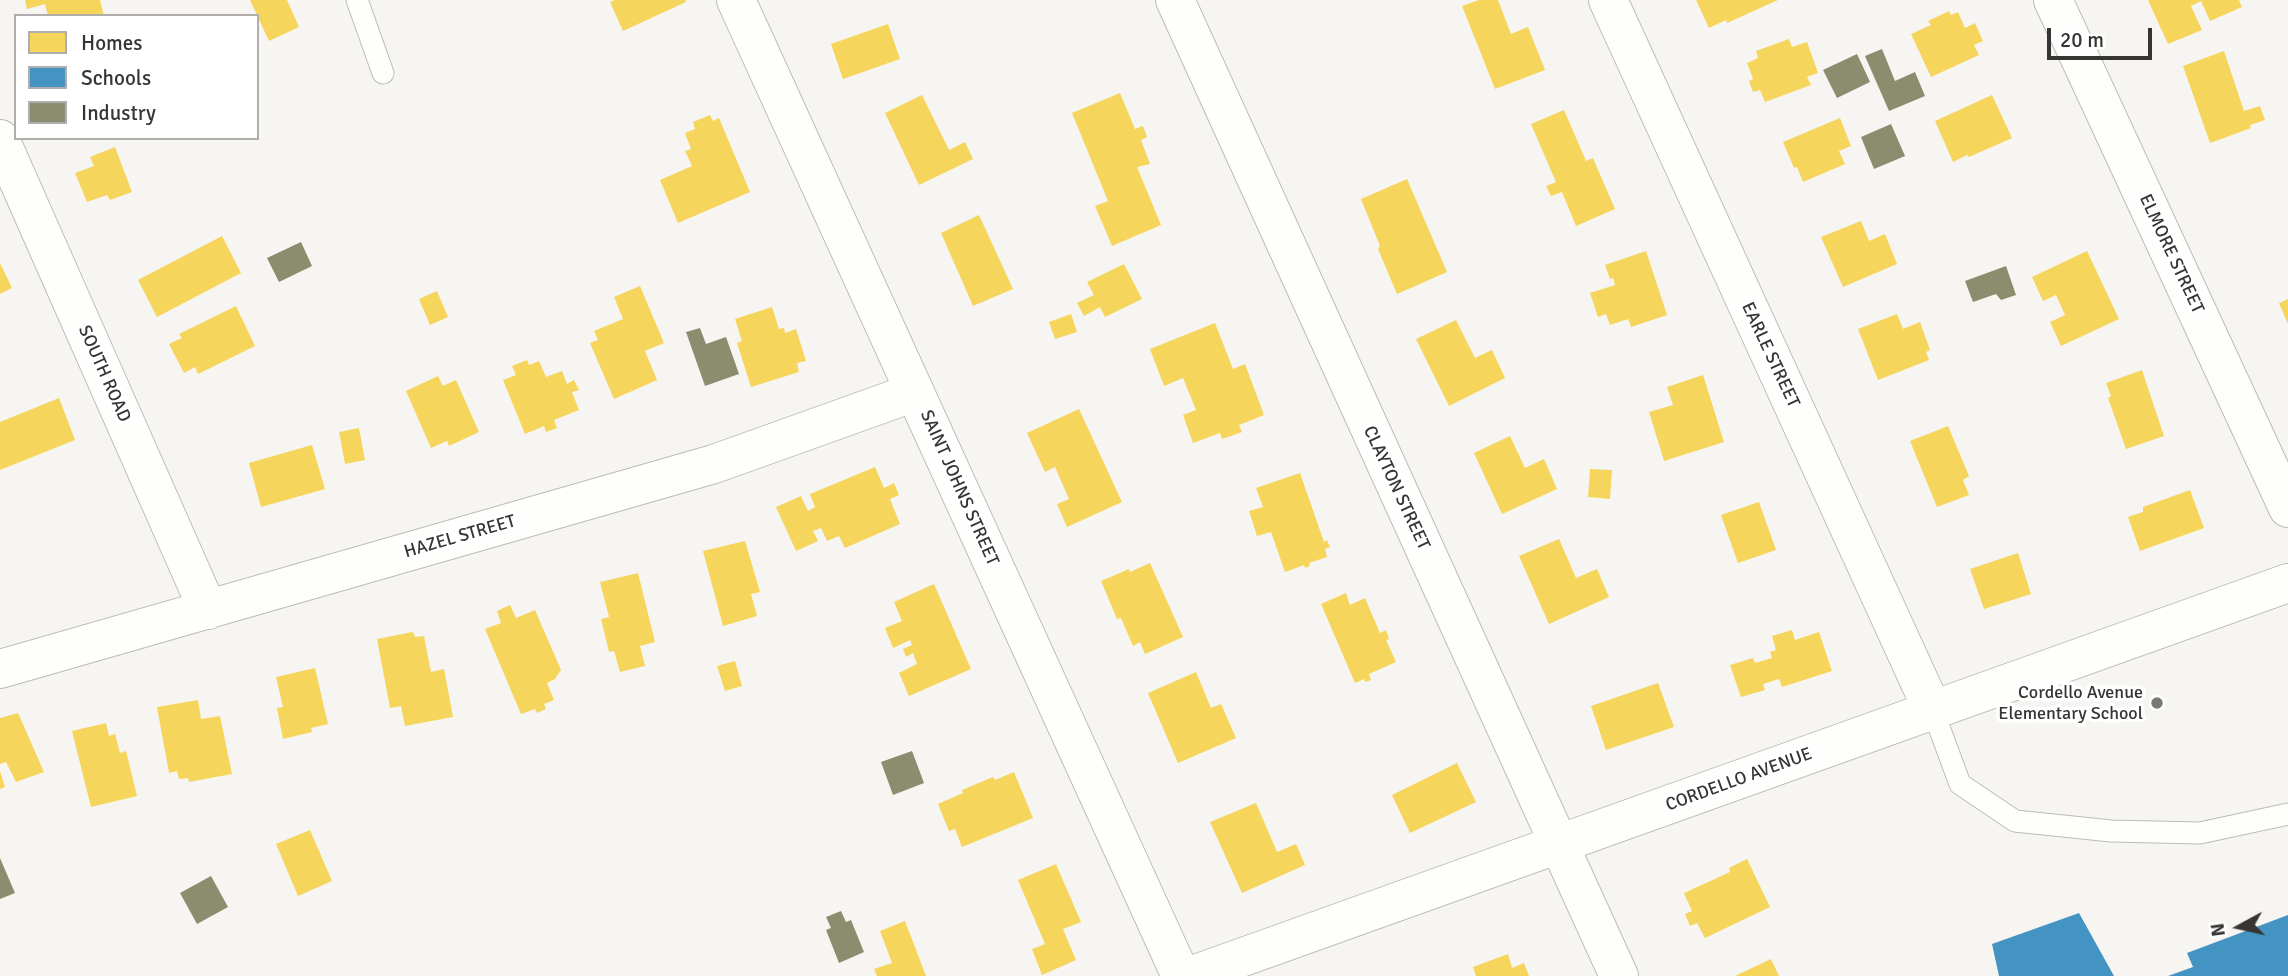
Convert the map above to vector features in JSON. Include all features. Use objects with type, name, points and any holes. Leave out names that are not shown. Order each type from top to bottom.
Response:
[{"type":"street","name":"SAINT JOHNS STREET","points":[[736,0],[1181,976]]},
{"type":"street","name":"EARLE STREET","points":[[1608,0],[1933,711]]},
{"type":"street","name":"ELMORE STREET","points":[[2053,0],[2288,508]]},
{"type":"street","name":"CLAYTON STREET","points":[[1181,2],[1619,976]]},
{"type":"street","name":"SOUTH ROAD","points":[[0,139],[208,610]]},
{"type":"street","name":"HAZEL STREET","points":[[0,669],[714,464],[915,392]]},
{"type":"street","name":"CORDELLO AVENUE","points":[[1190,976],[2288,583]]},
{"type":"lane","points":[[357,0],[383,74]]},
{"type":"lane","points":[[1933,711],[1960,784],[2015,821],[2111,831],[2200,833],[2288,814]]},
{"type":"building: Homes","points":[[25,0],[100,0],[104,14],[48,14],[45,4],[27,9]]},
{"type":"building: Homes","points":[[250,0],[287,0],[299,27],[269,41],[259,14],[256,14]]},
{"type":"building: Homes","points":[[1479,0],[1498,0],[1511,34],[1528,27],[1545,70],[1495,89],[1462,6]]},
{"type":"building: Homes","points":[[1696,0],[1778,0],[1727,23],[1726,20],[1709,28]]},
{"type":"building: Homes","points":[[2148,0],[2239,0],[2242,7],[2210,21],[2201,1],[2191,6],[2202,30],[2168,44]]},
{"type":"building: Homes","points":[[610,2],[686,2],[623,31]]},
{"type":"building: Homes","points":[[1949,11],[1951,15],[1958,12],[1965,28],[1975,23],[1983,41],[1974,45],[1979,55],[1931,77],[1911,34],[1931,25],[1928,21]]},
{"type":"building: Homes","points":[[888,24],[900,59],[843,79],[831,44]]},
{"type":"building: Homes","points":[[1789,39],[1792,47],[1807,42],[1818,73],[1807,77],[1811,85],[1765,102],[1760,90],[1753,92],[1749,81],[1753,79],[1747,63],[1758,58],[1756,51]]},
{"type":"building: Homes","points":[[2224,51],[2244,111],[2260,106],[2265,120],[2210,143],[2183,66]]},
{"type":"building: Homes","points":[[1120,93],[1135,129],[1143,126],[1147,137],[1141,140],[1150,164],[1137,167],[1161,225],[1112,246],[1095,206],[1108,201],[1072,113]]},
{"type":"building: Homes","points":[[922,95],[949,150],[965,142],[973,159],[919,185],[885,113]]},
{"type":"building: Homes","points":[[1992,95],[2012,138],[1953,162],[1935,121]]},
{"type":"building: Homes","points":[[1564,110],[1586,161],[1593,158],[1615,209],[1576,226],[1562,192],[1551,196],[1546,186],[1556,182],[1531,124]]},
{"type":"building: Homes","points":[[710,115],[713,121],[719,118],[750,192],[678,223],[660,180],[692,166],[685,151],[691,149],[685,133],[695,129],[693,122]]},
{"type":"building: Homes","points":[[1840,118],[1851,146],[1839,151],[1845,164],[1803,182],[1783,142]]},
{"type":"building: Homes","points":[[115,147],[132,192],[110,200],[107,195],[87,202],[75,173],[94,166],[90,157]]},
{"type":"building: Homes","points":[[1407,179],[1447,272],[1397,294],[1361,199]]},
{"type":"building: Homes","points":[[979,215],[1013,289],[973,306],[941,233]]},
{"type":"building: Homes","points":[[1861,221],[1869,241],[1885,234],[1897,264],[1843,287],[1821,237]]},
{"type":"building: Homes","points":[[222,236],[241,273],[157,317],[138,280]]},
{"type":"building: Homes","points":[[1646,251],[1667,315],[1631,327],[1628,319],[1610,325],[1606,314],[1598,317],[1590,293],[1615,285],[1605,265]]},
{"type":"building: Homes","points":[[2087,251],[2119,319],[2061,346],[2050,322],[2065,315],[2056,295],[2043,301],[2032,277]]},
{"type":"building: Homes","points":[[0,263],[12,288],[0,294]]},
{"type":"building: Homes","points":[[1124,264],[1142,299],[1105,317],[1100,307],[1084,316],[1077,303],[1094,295],[1087,282]]},
{"type":"building: Homes","points":[[640,286],[664,343],[645,351],[657,380],[614,399],[590,343],[598,340],[594,331],[623,319],[614,297]]},
{"type":"building: Homes","points":[[437,291],[448,317],[430,325],[419,299]]},
{"type":"building: Homes","points":[[2288,299],[2288,324],[2279,303]]},
{"type":"building: Homes","points":[[236,306],[255,346],[198,374],[195,367],[184,373],[169,344],[182,338],[179,334]]},
{"type":"building: Homes","points":[[772,307],[779,329],[784,328],[785,333],[796,329],[806,361],[797,363],[799,372],[751,387],[737,343],[742,341],[735,319]]},
{"type":"building: Homes","points":[[1071,314],[1077,332],[1055,339],[1049,322]]},
{"type":"building: Homes","points":[[1897,314],[1903,329],[1920,322],[1930,350],[1926,352],[1929,360],[1878,380],[1858,329]]},
{"type":"building: Homes","points":[[1456,320],[1475,358],[1492,350],[1505,378],[1449,406],[1416,339]]},
{"type":"building: Homes","points":[[1215,323],[1233,369],[1245,364],[1264,415],[1239,425],[1242,432],[1222,439],[1220,433],[1193,443],[1183,415],[1196,410],[1183,378],[1164,386],[1150,349]]},
{"type":"building: Homes","points":[[527,360],[529,365],[539,361],[546,377],[562,371],[567,384],[574,380],[579,390],[572,392],[579,410],[554,420],[557,428],[546,432],[544,426],[525,434],[503,380],[516,375],[512,366]]},
{"type":"building: Homes","points":[[2142,370],[2164,436],[2126,449],[2108,398],[2111,396],[2106,383]]},
{"type":"building: Homes","points":[[1703,375],[1724,442],[1664,461],[1649,412],[1673,405],[1667,387]]},
{"type":"building: Homes","points":[[438,376],[443,386],[456,380],[479,432],[449,446],[447,441],[431,448],[406,391]]},
{"type":"building: Homes","points":[[59,398],[75,440],[0,470],[0,422]]},
{"type":"building: Homes","points":[[1079,409],[1122,502],[1067,527],[1057,504],[1069,499],[1055,467],[1045,472],[1027,433]]},
{"type":"building: Homes","points":[[1948,426],[1969,476],[1963,480],[1969,495],[1937,507],[1910,441]]},
{"type":"building: Homes","points":[[359,428],[365,460],[345,464],[339,432]]},
{"type":"building: Homes","points":[[1510,436],[1525,468],[1544,459],[1557,489],[1502,514],[1474,453]]},
{"type":"building: Homes","points":[[312,445],[325,489],[261,507],[249,463]]},
{"type":"building: Homes","points":[[875,467],[884,488],[894,483],[899,495],[890,499],[900,524],[845,548],[839,536],[827,541],[821,528],[813,531],[818,541],[796,551],[776,507],[801,496],[808,511],[815,507],[810,494]]},
{"type":"building: Homes","points":[[1590,469],[1612,470],[1610,499],[1588,497]]},
{"type":"building: Homes","points":[[1300,473],[1324,542],[1327,540],[1330,547],[1325,549],[1327,557],[1309,563],[1310,566],[1305,568],[1304,565],[1285,572],[1271,532],[1257,536],[1249,511],[1263,507],[1256,488]]},
{"type":"building: Homes","points":[[2190,490],[2204,528],[2140,551],[2128,517],[2143,512],[2143,507]]},
{"type":"building: Homes","points":[[1759,502],[1776,550],[1738,563],[1721,515]]},
{"type":"building: Homes","points":[[1559,539],[1576,578],[1597,569],[1609,597],[1549,624],[1519,556]]},
{"type":"building: Homes","points":[[745,541],[760,592],[751,594],[757,616],[723,626],[703,551]]},
{"type":"building: Homes","points":[[2018,553],[2031,594],[1984,609],[1970,569]]},
{"type":"building: Homes","points":[[1150,563],[1183,637],[1145,654],[1140,642],[1133,646],[1121,618],[1117,619],[1101,581]]},
{"type":"building: Homes","points":[[638,573],[655,642],[640,646],[645,666],[620,672],[614,651],[609,652],[601,619],[609,617],[600,582]]},
{"type":"building: Homes","points":[[934,584],[971,669],[909,696],[899,673],[917,664],[913,653],[906,657],[903,649],[912,645],[910,640],[893,648],[885,628],[902,621],[894,602]]},
{"type":"building: Homes","points":[[1346,593],[1350,605],[1365,598],[1380,633],[1386,630],[1389,639],[1386,640],[1396,662],[1369,674],[1371,680],[1365,682],[1364,679],[1355,683],[1321,604]]},
{"type":"building: Homes","points":[[510,605],[516,618],[535,610],[561,670],[555,679],[547,683],[554,700],[544,704],[546,709],[537,713],[535,709],[521,714],[485,629],[501,623],[497,611]]},
{"type":"building: Homes","points":[[1792,630],[1795,640],[1819,632],[1832,671],[1782,687],[1779,679],[1763,684],[1765,690],[1741,697],[1730,665],[1753,658],[1755,663],[1772,658],[1770,652],[1776,650],[1772,636]]},
{"type":"building: Homes","points":[[413,632],[415,637],[424,636],[431,672],[444,669],[453,717],[405,726],[401,706],[390,708],[377,639]]},
{"type":"building: Homes","points":[[735,661],[742,686],[725,691],[717,666]]},
{"type":"building: Homes","points":[[315,668],[328,724],[311,728],[312,732],[283,739],[277,708],[283,707],[276,677]]},
{"type":"building: Homes","points":[[1196,672],[1211,708],[1221,704],[1236,738],[1178,763],[1148,693]]},
{"type":"building: Homes","points":[[1658,683],[1674,727],[1606,750],[1591,706]]},
{"type":"building: Homes","points":[[198,700],[201,719],[220,716],[232,774],[189,782],[188,778],[179,779],[177,771],[169,773],[157,707]]},
{"type":"building: Homes","points":[[18,713],[44,772],[16,782],[6,762],[0,764],[0,718]]},
{"type":"building: Homes","points":[[106,723],[109,736],[115,734],[120,753],[126,751],[137,796],[91,807],[72,731]]},
{"type":"building: Homes","points":[[1457,763],[1476,802],[1410,833],[1392,795]]},
{"type":"building: Homes","points":[[0,771],[5,787],[0,789]]},
{"type":"building: Homes","points":[[1014,772],[1033,818],[962,847],[955,829],[949,831],[938,804],[963,793],[962,790],[993,777],[995,780]]},
{"type":"building: Homes","points":[[1256,803],[1277,852],[1296,844],[1305,865],[1242,893],[1210,822]]},
{"type":"building: Homes","points":[[310,830],[332,881],[298,896],[276,844]]},
{"type":"building: Homes","points":[[1747,859],[1770,907],[1705,938],[1697,923],[1690,926],[1685,914],[1692,911],[1684,893],[1730,872],[1729,868]]},
{"type":"building: Homes","points":[[1056,864],[1081,922],[1063,929],[1076,960],[1042,975],[1032,949],[1045,944],[1018,880]]},
{"type":"building: Homes","points":[[905,921],[926,976],[877,976],[874,969],[892,963],[880,931]]},
{"type":"building: Homes","points":[[1508,954],[1512,968],[1524,963],[1529,976],[1476,976],[1473,967]]},
{"type":"building: Homes","points":[[1771,959],[1779,976],[1735,976]]},
{"type":"building: Schools","points":[[2079,913],[2114,976],[1999,976],[1992,944]]},
{"type":"building: Schools","points":[[2288,915],[2288,976],[2168,976],[2193,967],[2187,953]]},
{"type":"building: Industry","points":[[1882,49],[1895,81],[1915,72],[1925,96],[1889,111],[1865,56]]},
{"type":"building: Industry","points":[[1857,54],[1870,82],[1837,98],[1823,70]]},
{"type":"building: Industry","points":[[1891,124],[1905,156],[1874,169],[1861,137]]},
{"type":"building: Industry","points":[[301,242],[312,266],[279,282],[267,258]]},
{"type":"building: Industry","points":[[2006,266],[2016,295],[2001,300],[1996,294],[1973,302],[1965,281]]},
{"type":"building: Industry","points":[[700,328],[706,344],[726,337],[739,374],[705,386],[686,332]]},
{"type":"building: Industry","points":[[912,751],[924,783],[893,795],[881,762]]},
{"type":"building: Industry","points":[[0,858],[15,893],[0,899]]},
{"type":"building: Industry","points":[[211,876],[228,907],[197,924],[180,893]]},
{"type":"building: Industry","points":[[841,911],[846,922],[851,920],[864,952],[839,963],[826,930],[831,928],[826,917]]},
{"type":"place","name":"Cordello Avenue Elementary School","points":[[2157,703]]}]
